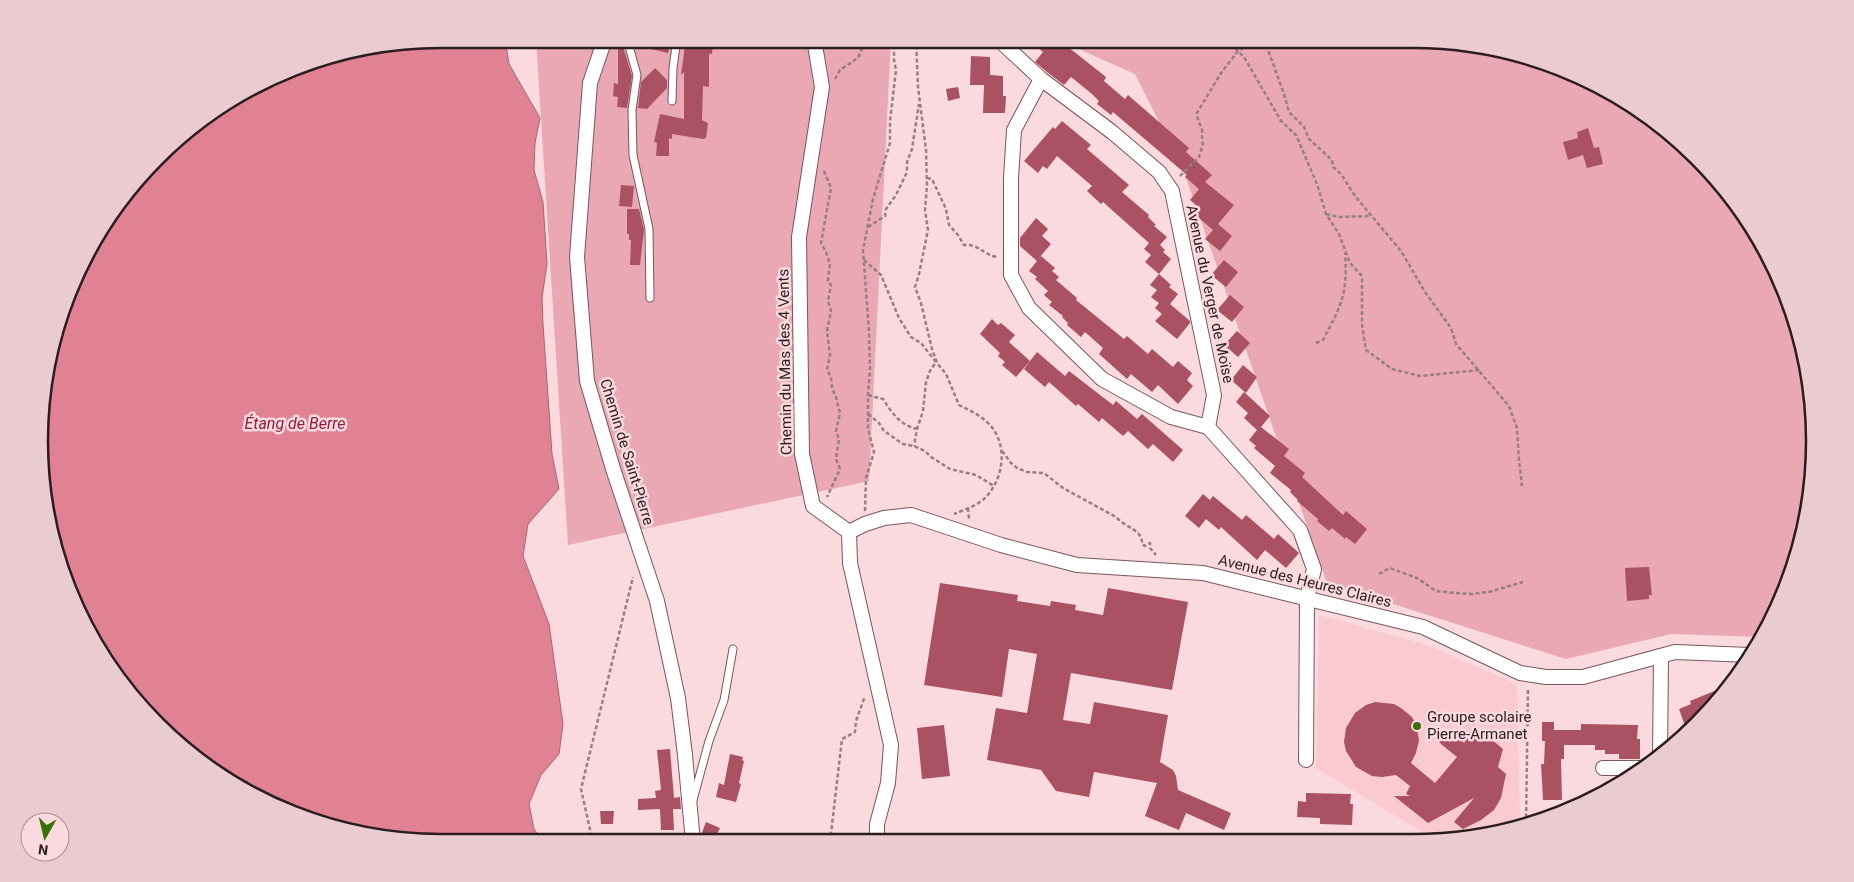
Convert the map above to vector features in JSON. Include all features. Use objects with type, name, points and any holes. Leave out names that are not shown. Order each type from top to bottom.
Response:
[{"type":"street","name":"Chemin de Saint-Pierre","points":[[602,48],[590,83],[578,257],[588,381],[614,472],[657,601],[678,698],[686,755],[692,834]]},
{"type":"street","name":"Chemin du Mas des 4 Vents","points":[[816,48],[822,87],[799,237],[802,454],[813,506],[819,512]]},
{"type":"street","name":"Avenue du Verger de Moïse","points":[[1007,48],[1040,79],[1112,132],[1160,172],[1172,191],[1214,395],[1208,427]]},
{"type":"street","points":[[1040,79],[1014,130],[1011,178],[1011,275],[1029,308],[1102,379],[1171,417],[1208,427],[1300,530],[1314,569],[1307,598],[1306,760]]},
{"type":"street","points":[[819,512],[849,532],[850,563],[891,745],[888,783],[877,824],[877,834]]},
{"type":"street","name":"Avenue des Heures Claires","points":[[849,532],[884,518],[911,515],[1002,545],[1077,565],[1203,573],[1423,627],[1520,674],[1546,677],[1583,677],[1675,652],[1743,655]]},
{"type":"street","points":[[1662,656],[1662,745]]},
{"type":"street","points":[[1603,768],[1632,768]]},
{"type":"lane","points":[[629,48],[637,75],[632,110],[633,155],[649,230],[650,298]]},
{"type":"lane","points":[[672,101],[676,48]]},
{"type":"lane","points":[[690,810],[709,741],[724,700],[733,649]]},
{"type":"path","points":[[833,84],[840,70],[858,58],[862,48]]},
{"type":"path","points":[[865,524],[866,478],[874,452],[868,429],[870,371],[864,260],[866,228],[890,143],[890,121],[896,70],[894,48]]},
{"type":"path","points":[[917,48],[926,150],[925,210],[928,230],[915,287],[936,362]]},
{"type":"path","points":[[1235,48],[1244,57],[1281,121],[1296,135],[1317,184],[1326,214],[1339,234],[1350,263],[1362,276],[1362,325],[1366,350],[1392,369],[1420,376],[1480,370]]},
{"type":"path","points":[[1172,191],[1181,175],[1198,157],[1204,144],[1201,138],[1202,130],[1197,120],[1197,112],[1221,73],[1238,51],[1243,48]]},
{"type":"path","points":[[1267,48],[1289,112],[1304,126],[1309,139],[1332,160],[1333,167],[1341,174],[1355,196],[1400,251],[1425,292],[1451,328],[1456,344],[1509,406],[1517,428],[1522,486]]},
{"type":"path","points":[[866,228],[885,216],[886,209],[896,195],[906,172],[920,100]]},
{"type":"path","points":[[819,512],[840,469],[836,459],[839,439],[836,431],[840,413],[832,388],[831,377],[827,370],[830,356],[827,331],[831,311],[828,301],[831,286],[828,281],[830,264],[821,243],[831,188],[822,167]]},
{"type":"path","points":[[927,178],[932,179],[946,209],[949,225],[964,245],[971,245],[981,249],[989,256],[1011,258]]},
{"type":"path","points":[[1326,214],[1339,217],[1372,216]]},
{"type":"path","points":[[1316,344],[1323,340],[1343,298],[1346,271],[1345,250]]},
{"type":"path","points":[[864,260],[881,275],[899,318],[911,337],[921,343],[946,374],[958,405],[979,415],[990,425],[998,439],[1002,461],[994,486],[984,499],[941,519],[937,523]]},
{"type":"path","points":[[914,446],[917,429],[924,411],[926,382],[936,362]]},
{"type":"path","points":[[868,395],[884,399],[890,412],[905,425],[917,429]]},
{"type":"path","points":[[868,414],[879,423],[884,431],[903,444],[925,451],[930,457],[950,469],[976,475],[994,486]]},
{"type":"path","points":[[1000,449],[1016,468],[1027,472],[1044,473],[1063,488],[1086,499],[1140,534],[1142,544],[1145,546],[1150,544],[1150,548],[1157,556]]},
{"type":"path","points":[[591,834],[582,789],[640,549]]},
{"type":"path","points":[[1380,574],[1390,568],[1417,578],[1436,591],[1472,594],[1510,587],[1523,582]]},
{"type":"path","points":[[831,834],[842,739],[855,732],[856,721],[874,673]]},
{"type":"path","points":[[1526,818],[1528,675]]},
{"type":"shaded area","points":[[537,48],[891,48],[869,481],[568,545]]},
{"type":"shaded area","points":[[1076,48],[1439,48],[1464,51],[1515,61],[1564,77],[1610,100],[1653,129],[1672,145],[1725,201],[1754,244],[1777,290],[1786,315],[1799,364],[1806,415],[1806,467],[1799,518],[1786,567],[1777,592],[1755,637],[1671,634],[1566,659],[1327,583],[1183,169],[1135,74]]},
{"type":"shaded area","name":"Groupe scolaire Pierre-Armanet","points":[[1319,615],[1424,644],[1517,684],[1520,820],[1464,831],[1426,834],[1316,768]]},
{"type":"water","name":"Étang de Berre","points":[[415,48],[506,48],[509,64],[540,118],[535,143],[534,170],[543,202],[547,264],[542,298],[543,324],[552,454],[559,489],[528,524],[523,556],[549,624],[563,724],[559,754],[541,775],[529,804],[534,829],[537,834],[415,834],[364,827],[315,814],[290,805],[244,782],[222,768],[201,753],[163,719],[129,681],[114,660],[100,638],[77,592],[68,567],[55,518],[48,467],[48,415],[55,364],[68,315],[77,290],[100,244],[114,222],[129,201],[163,163],[201,129],[222,114],[244,100],[290,77],[315,68],[364,55]]},
{"type":"building","points":[[618,48],[623,48],[632,76],[627,108],[617,107],[618,97],[613,96],[614,83],[618,84]]},
{"type":"building","points":[[651,48],[669,48],[668,53]]},
{"type":"building","points":[[685,48],[712,48],[712,54],[709,54],[709,87],[703,86],[702,120],[708,123],[706,138],[672,134],[672,139],[669,138],[669,156],[656,156],[657,143],[654,142],[660,114],[684,119],[684,72],[681,75]]},
{"type":"building","points":[[1038,48],[1069,48],[1106,77],[1104,81],[1125,99],[1128,95],[1189,148],[1186,152],[1212,175],[1205,182],[1234,205],[1218,224],[1232,236],[1220,251],[1205,239],[1213,230],[1192,212],[1197,206],[1190,200],[1199,189],[1185,177],[1187,175],[1113,112],[1111,115],[1097,104],[1099,101],[1071,77],[1064,85],[1035,62],[1043,52]]},
{"type":"building","points":[[971,56],[990,57],[990,75],[1003,76],[1003,96],[1006,96],[1005,113],[983,113],[984,85],[970,85]]},
{"type":"building","points":[[655,68],[667,80],[667,88],[647,109],[638,108],[641,82]]},
{"type":"building","points":[[958,87],[960,98],[948,101],[946,89]]},
{"type":"building","points":[[1062,121],[1091,145],[1087,149],[1129,185],[1122,192],[1149,215],[1148,217],[1156,225],[1154,226],[1167,237],[1160,245],[1165,250],[1163,252],[1171,259],[1159,274],[1145,262],[1151,255],[1144,249],[1149,243],[1103,202],[1101,204],[1087,191],[1092,186],[1057,156],[1047,169],[1043,166],[1038,173],[1024,161],[1053,127],[1055,129]]},
{"type":"building","points":[[1588,128],[1594,148],[1599,147],[1603,164],[1587,168],[1583,155],[1568,160],[1563,142],[1578,138],[1577,132]]},
{"type":"building","points":[[621,185],[634,186],[632,207],[619,206]]},
{"type":"building","points":[[627,209],[639,209],[644,230],[640,265],[630,265],[631,240],[629,240],[629,234],[627,234]]},
{"type":"building","points":[[1036,218],[1048,229],[1042,236],[1051,244],[1038,259],[1041,256],[1055,268],[1052,271],[1059,277],[1056,280],[1077,298],[1076,300],[1124,339],[1127,336],[1148,354],[1152,349],[1173,367],[1178,361],[1192,373],[1187,380],[1193,386],[1178,404],[1158,385],[1152,392],[1131,374],[1127,379],[1099,354],[1103,348],[1085,332],[1081,337],[1067,325],[1068,323],[1063,316],[1049,305],[1052,302],[1044,295],[1048,291],[1035,279],[1037,277],[1029,271],[1037,261],[1020,246],[1020,238]]},
{"type":"building","points":[[1224,260],[1238,272],[1226,287],[1211,275]]},
{"type":"building","points":[[1159,274],[1171,285],[1169,287],[1178,294],[1170,304],[1190,321],[1177,339],[1155,321],[1162,314],[1155,308],[1159,303],[1151,297],[1157,290],[1150,285]]},
{"type":"building","points":[[1230,295],[1244,307],[1232,322],[1217,310]]},
{"type":"building","points":[[992,319],[998,325],[1001,323],[1015,335],[1009,342],[1030,361],[1016,377],[1002,365],[1005,362],[998,356],[1000,353],[980,334]]},
{"type":"building","points":[[1237,331],[1250,343],[1238,357],[1224,345]]},
{"type":"building","points":[[1037,352],[1065,376],[1069,371],[1113,405],[1116,401],[1137,419],[1142,414],[1183,450],[1173,462],[1153,444],[1148,449],[1128,431],[1123,436],[1102,418],[1099,422],[1078,404],[1076,406],[1049,382],[1045,387],[1024,369]]},
{"type":"building","points":[[1243,365],[1257,377],[1246,393],[1231,380]]},
{"type":"building","points":[[1244,392],[1270,416],[1261,427],[1289,449],[1284,456],[1305,473],[1302,477],[1343,515],[1346,511],[1367,529],[1355,544],[1346,537],[1345,539],[1332,528],[1329,531],[1317,521],[1318,519],[1297,501],[1290,492],[1291,490],[1270,473],[1275,466],[1254,448],[1256,446],[1249,440],[1257,430],[1244,418],[1248,413],[1236,402]]},
{"type":"building","points":[[1203,494],[1210,500],[1213,496],[1242,520],[1246,515],[1274,539],[1278,534],[1299,553],[1286,568],[1265,550],[1257,560],[1221,527],[1219,530],[1206,519],[1199,528],[1185,516]]},
{"type":"building","points":[[1649,567],[1652,595],[1649,595],[1649,599],[1627,601],[1625,568]]},
{"type":"building","points":[[940,583],[1018,595],[1017,601],[1050,606],[1051,601],[1076,605],[1075,610],[1103,615],[1108,588],[1188,602],[1172,690],[1071,673],[1063,720],[1090,724],[1094,702],[1168,715],[1160,762],[1173,770],[1178,790],[1231,813],[1224,830],[1186,813],[1179,830],[1145,816],[1157,783],[1094,772],[1089,797],[1056,791],[1041,770],[987,760],[996,708],[1027,713],[1037,654],[1009,649],[1002,697],[924,685]]},
{"type":"building","points":[[1718,690],[1685,725],[1679,709],[1691,704],[1690,701]]},
{"type":"building","points":[[1375,702],[1394,704],[1412,717],[1419,740],[1411,763],[1435,783],[1457,757],[1441,744],[1437,738],[1443,729],[1452,729],[1464,743],[1474,725],[1503,749],[1498,767],[1506,774],[1501,798],[1494,810],[1481,820],[1463,829],[1454,822],[1474,798],[1428,823],[1394,796],[1410,796],[1406,794],[1410,786],[1396,775],[1372,776],[1356,767],[1346,751],[1344,742],[1346,728],[1355,713],[1366,705]]},
{"type":"building","points":[[1542,722],[1554,722],[1554,730],[1581,730],[1581,724],[1638,725],[1637,739],[1640,739],[1640,759],[1619,759],[1619,754],[1605,754],[1605,750],[1595,750],[1595,745],[1564,745],[1564,759],[1561,759],[1562,800],[1543,800],[1541,764],[1544,764],[1545,741],[1542,741]]},
{"type":"building","points":[[944,725],[950,776],[922,779],[917,728]]},
{"type":"building","points":[[670,749],[674,798],[680,797],[681,809],[673,809],[674,830],[661,830],[660,809],[638,810],[638,799],[656,798],[655,791],[661,790],[657,750]]},
{"type":"building","points":[[730,754],[743,757],[742,760],[744,761],[736,802],[716,797],[719,783],[724,785]]},
{"type":"building","points":[[1306,793],[1351,794],[1350,804],[1353,804],[1352,825],[1320,824],[1320,818],[1297,817],[1298,801],[1306,802]]},
{"type":"building","points":[[600,811],[614,811],[613,824],[601,824]]},
{"type":"building","points":[[706,822],[720,828],[717,834],[701,834]]},
{"type":"place","name":"Groupe scolaire Pierre-Armanet","points":[[1417,726]]}]
